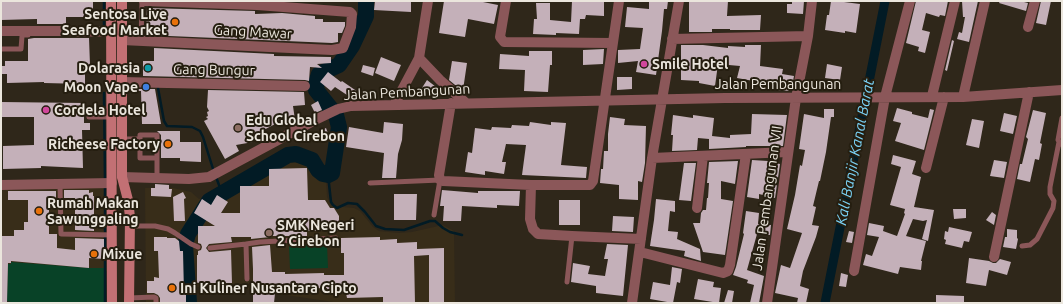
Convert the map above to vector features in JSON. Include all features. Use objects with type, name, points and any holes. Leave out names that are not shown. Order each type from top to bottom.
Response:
[{"type":"main road","points":[[112,1],[109,32],[107,117],[112,183],[106,235],[112,303]]},
{"type":"main road","points":[[122,1],[122,177],[129,208],[129,300]]},
{"type":"street","points":[[143,1],[257,3]]},
{"type":"street","points":[[394,104],[419,58],[428,1]]},
{"type":"street","points":[[506,1],[500,37],[504,42],[613,43]]},
{"type":"street","points":[[451,103],[439,175],[440,180],[531,185],[587,186],[592,184],[619,1]]},
{"type":"street","points":[[632,303],[652,158],[672,39],[680,1]]},
{"type":"street","name":"Jalan Pembangunan VII","points":[[767,303],[796,98],[808,36],[812,1]]},
{"type":"street","points":[[854,271],[883,97],[910,1]]},
{"type":"street","points":[[932,96],[955,1]]},
{"type":"street","points":[[963,97],[985,1]]},
{"type":"street","points":[[1028,27],[1034,1]]},
{"type":"street","name":"Gang Mawar","points":[[122,40],[332,50],[343,48],[351,27],[352,14],[350,12],[257,3]]},
{"type":"street","points":[[1,31],[76,33]]},
{"type":"street","points":[[672,39],[808,36]]},
{"type":"street","points":[[419,58],[440,80],[466,103]]},
{"type":"street","name":"Gang Bungur","points":[[122,82],[305,86]]},
{"type":"street","name":"Jalan Pembangunan","points":[[122,177],[189,179],[209,177],[315,120],[338,109],[351,106],[662,99],[932,96],[963,97],[1062,90]]},
{"type":"street","points":[[994,257],[1029,92]]},
{"type":"street","points":[[926,168],[944,96]]},
{"type":"street","points":[[652,158],[788,152]]},
{"type":"street","points":[[640,252],[723,272],[728,271],[746,154]]},
{"type":"street","points":[[697,208],[703,156]]},
{"type":"street","points":[[1,185],[112,183]]},
{"type":"street","points":[[531,185],[530,219],[535,232],[541,235],[642,239]]},
{"type":"lane","points":[[141,41],[143,1]]},
{"type":"lane","points":[[76,33],[109,32]]},
{"type":"lane","points":[[1,49],[21,49],[23,35],[63,34]]},
{"type":"lane","points":[[89,117],[107,117]]},
{"type":"lane","points":[[1022,246],[1030,245],[1037,239],[1053,208],[1054,201],[1050,194],[1050,187],[1060,143],[1062,118]]},
{"type":"lane","points":[[157,158],[140,158],[140,135],[157,135],[157,158],[157,178]]},
{"type":"lane","points":[[122,139],[140,139]]},
{"type":"lane","points":[[370,183],[440,180],[434,215]]},
{"type":"lane","points":[[60,184],[60,234],[106,235]]},
{"type":"lane","points":[[130,226],[155,226],[168,229],[198,247]]},
{"type":"lane","points":[[567,282],[572,236]]},
{"type":"lane","points":[[210,248],[336,238]]},
{"type":"lane","points":[[246,244],[246,279]]},
{"type":"lane","points":[[129,300],[156,298],[156,303]]},
{"type":"shaded area","name":"SMK Negeri 2 Cirebon","points":[[288,162],[308,164],[317,173],[326,178],[327,197],[332,206],[354,208],[360,211],[373,227],[379,231],[399,233],[412,232],[443,225],[454,231],[455,303],[340,303],[245,289],[195,287],[186,282],[186,303],[146,303],[145,188],[173,188],[191,192],[199,199],[215,194],[221,195],[251,180],[271,167]]},
{"type":"shaded area","points":[[106,187],[107,271],[1,264],[1,190]]},
{"type":"green space","points":[[289,245],[327,245],[328,268],[290,269]]},
{"type":"green space","points":[[11,262],[104,268],[104,303],[12,303],[7,301],[8,264],[11,264]]},
{"type":"building","points":[[93,1],[93,17],[66,17],[66,24],[37,24],[37,19],[1,20],[1,2]]},
{"type":"building","points":[[375,1],[411,1],[411,12],[374,10]]},
{"type":"building","points":[[444,1],[478,1],[498,5],[494,24],[468,19],[465,37],[439,33]]},
{"type":"building","points":[[572,1],[604,1],[604,16],[586,15],[585,19],[580,19],[579,34],[533,34],[534,19],[537,19],[536,3],[550,3],[550,20],[571,22]]},
{"type":"building","points":[[649,1],[668,1],[667,9],[664,9],[656,75],[636,72],[638,61],[618,63],[618,50],[640,49],[643,28],[625,27],[627,7],[649,9]]},
{"type":"building","points":[[728,1],[727,16],[761,15],[760,30],[712,29],[712,32],[689,32],[689,2]]},
{"type":"building","points":[[792,1],[804,1],[803,14],[787,13],[787,4],[792,4]]},
{"type":"building","points":[[831,1],[845,1],[844,2],[860,4],[856,33],[825,30]]},
{"type":"building","points":[[916,1],[948,1],[945,16],[940,15],[939,17],[926,13],[922,30],[930,32],[925,53],[918,51],[919,47],[906,43]]},
{"type":"building","points":[[962,1],[978,1],[969,42],[957,39],[959,32],[962,33],[965,17],[963,17]]},
{"type":"building","points":[[1000,1],[1020,1],[1028,3],[1026,11],[999,3]]},
{"type":"building","points":[[1041,1],[1051,1],[1046,25],[1036,23]]},
{"type":"building","points":[[147,8],[255,11],[255,14],[282,13],[315,16],[315,19],[323,19],[323,22],[345,22],[345,26],[342,33],[338,33],[338,42],[332,43],[146,35]]},
{"type":"building","points":[[89,38],[90,65],[85,65],[85,84],[44,82],[7,83],[7,74],[1,74],[1,66],[5,66],[5,61],[28,61],[28,39]]},
{"type":"building","points":[[952,40],[954,41],[947,71],[945,70]]},
{"type":"building","points":[[681,45],[703,45],[728,48],[728,46],[745,47],[745,45],[761,45],[760,66],[783,69],[782,74],[794,76],[791,91],[759,89],[759,82],[737,78],[740,66],[718,64],[715,86],[699,83],[699,81],[681,80]]},
{"type":"building","points":[[154,48],[274,54],[274,56],[331,57],[331,63],[317,64],[322,68],[310,67],[309,81],[143,76],[143,61],[154,61]]},
{"type":"building","points":[[604,49],[603,64],[583,65],[583,50]]},
{"type":"building","points":[[529,51],[552,51],[552,65],[550,65],[548,92],[524,91],[525,70],[499,69],[500,54],[529,56]]},
{"type":"building","points":[[381,57],[401,65],[394,81],[375,73]]},
{"type":"building","points":[[452,61],[467,63],[463,90],[449,80]]},
{"type":"building","points":[[827,64],[842,67],[840,80],[825,78]]},
{"type":"building","points":[[363,65],[375,68],[373,76],[361,72]]},
{"type":"building","points":[[328,72],[358,92],[353,99],[335,87],[331,91],[320,82]]},
{"type":"building","points":[[617,77],[632,77],[632,89],[617,90]]},
{"type":"building","points":[[427,80],[440,90],[434,97],[427,92],[425,95],[420,91]]},
{"type":"building","points":[[137,89],[155,89],[161,124],[142,124],[141,91],[137,91]]},
{"type":"building","points":[[208,90],[304,92],[305,105],[293,106],[295,120],[279,122],[256,134],[258,137],[253,142],[236,145],[239,151],[225,159],[204,121],[208,119],[206,117],[208,116],[207,112],[209,111],[207,107]]},
{"type":"building","points":[[318,101],[322,110],[315,113],[311,105]]},
{"type":"building","points":[[1,102],[84,103],[84,123],[90,123],[90,130],[82,130],[83,168],[41,166],[41,168],[3,169],[3,146],[34,145],[34,117],[1,117]]},
{"type":"building","points":[[897,108],[928,118],[930,109],[934,110],[924,150],[895,141],[901,123],[893,121]]},
{"type":"building","points":[[824,109],[834,109],[834,117],[831,117],[826,152],[813,206],[816,207],[812,225],[819,226],[803,271],[800,286],[809,289],[806,303],[797,303],[798,298],[775,293],[781,265],[790,268],[802,233],[787,229],[800,165],[802,166],[805,150],[799,149],[804,114],[824,118]]},
{"type":"building","points":[[1033,110],[1046,113],[1040,143],[1042,144],[1039,160],[1035,159],[1030,182],[1017,179],[1028,139],[1026,137]]},
{"type":"building","points":[[1004,113],[1017,116],[1013,134],[1000,131]]},
{"type":"building","points":[[752,114],[787,115],[783,146],[746,146],[709,149],[709,139],[698,138],[697,150],[672,151],[673,135],[671,135],[673,115],[693,118],[693,115],[714,118],[712,136],[730,138],[730,135],[751,134]]},
{"type":"building","points":[[610,117],[625,119],[624,125],[646,126],[645,163],[642,182],[638,181],[638,200],[619,199],[619,185],[600,183],[601,169],[603,169],[604,151],[608,151]]},
{"type":"building","points":[[972,119],[984,121],[979,148],[966,145]]},
{"type":"building","points":[[384,122],[403,124],[396,178],[382,178],[384,153],[346,147],[349,127],[383,133]]},
{"type":"building","points":[[530,122],[551,125],[551,122],[566,123],[561,165],[587,167],[586,178],[522,175],[526,145],[506,144],[502,162],[506,162],[504,174],[485,171],[485,175],[465,172],[468,152],[472,153],[475,128],[491,130],[492,127],[511,128],[512,125],[529,126]]},
{"type":"building","points":[[326,128],[329,136],[322,138],[320,131]]},
{"type":"building","points":[[157,131],[180,131],[180,142],[201,142],[201,162],[180,161],[180,158],[161,158],[161,135]]},
{"type":"building","points":[[893,155],[916,161],[912,174],[921,177],[914,207],[934,210],[928,241],[922,239],[927,220],[923,221],[913,219],[906,236],[926,241],[921,261],[921,270],[900,267],[898,274],[863,265],[866,254],[872,256],[879,237],[867,235],[869,223],[884,226],[883,231],[897,236],[905,214],[905,209],[890,205],[901,167],[891,164]]},
{"type":"building","points":[[752,160],[768,161],[780,164],[775,198],[759,194],[759,199],[747,197]]},
{"type":"building","points":[[994,160],[1007,162],[1004,178],[990,176]]},
{"type":"building","points":[[738,161],[735,184],[721,181],[721,199],[733,201],[725,255],[703,252],[693,223],[700,223],[701,213],[703,210],[706,210],[709,183],[707,183],[709,162]]},
{"type":"building","points":[[684,163],[696,163],[691,201],[679,200]]},
{"type":"building","points":[[307,168],[308,200],[325,200],[330,208],[334,208],[339,216],[339,231],[307,231],[307,236],[270,236],[251,239],[251,237],[231,237],[232,242],[209,244],[206,248],[209,252],[231,250],[232,283],[197,283],[197,255],[198,251],[201,250],[202,247],[201,244],[198,243],[198,226],[215,226],[194,213],[202,199],[211,205],[217,195],[228,202],[221,213],[240,213],[240,186],[269,186],[269,169]]},
{"type":"building","points":[[155,184],[169,185],[169,189],[172,189],[171,197],[151,196],[151,188],[155,188]]},
{"type":"building","points":[[64,190],[89,190],[89,193],[93,192],[94,231],[75,230],[75,198],[64,198]]},
{"type":"building","points":[[442,190],[478,193],[478,191],[520,191],[519,206],[497,205],[497,208],[462,206],[461,221],[443,221],[444,206],[440,206]]},
{"type":"building","points":[[8,191],[56,191],[56,201],[49,201],[49,234],[57,234],[57,248],[75,250],[75,238],[104,239],[104,259],[89,258],[89,268],[11,261],[11,263],[8,263],[7,303],[1,303],[1,236],[14,236],[14,230],[24,230],[24,222],[28,222],[28,200],[8,200]]},
{"type":"building","points":[[183,192],[186,198],[184,199],[185,221],[174,221],[173,197]]},
{"type":"building","points":[[394,194],[417,194],[416,220],[394,220]]},
{"type":"building","points":[[656,199],[675,201],[675,212],[670,211],[668,231],[678,232],[677,239],[700,249],[701,261],[684,256],[685,251],[650,246]]},
{"type":"building","points":[[559,200],[580,200],[580,225],[559,225]]},
{"type":"building","points":[[953,209],[966,209],[966,218],[954,219]]},
{"type":"building","points":[[746,211],[759,213],[758,224],[771,225],[770,235],[757,234],[747,270],[764,276],[759,303],[750,303],[754,285],[747,283],[748,280],[733,275],[744,234]]},
{"type":"building","points":[[992,212],[996,215],[994,225],[986,220]]},
{"type":"building","points":[[613,216],[634,217],[633,232],[612,231]]},
{"type":"building","points":[[949,227],[972,232],[969,242],[964,241],[962,248],[945,244],[945,231],[948,232]]},
{"type":"building","points":[[1007,229],[1017,230],[1018,239],[1016,249],[1003,247],[1005,237],[1007,237]]},
{"type":"building","points":[[849,231],[854,232],[852,243],[846,242]]},
{"type":"building","points":[[154,237],[175,238],[179,241],[180,251],[183,251],[184,293],[186,293],[186,303],[160,303],[160,298],[158,295],[154,293],[147,293],[147,281],[154,281],[154,277],[159,278],[158,251],[154,251]]},
{"type":"building","points":[[380,237],[380,240],[397,239],[397,243],[417,242],[417,249],[444,248],[444,303],[429,303],[429,255],[414,256],[415,303],[383,303],[383,297],[347,298],[346,293],[328,293],[327,288],[289,289],[289,285],[276,284],[274,303],[253,303],[252,247],[270,245],[272,272],[285,272],[285,274],[324,273],[324,275],[344,275],[344,253],[341,253],[341,238]]},
{"type":"building","points":[[607,244],[628,245],[623,296],[596,293],[596,286],[571,282],[573,263],[590,266],[588,274],[605,276],[608,259],[604,259]]},
{"type":"building","points":[[969,258],[993,263],[996,263],[1000,259],[1011,262],[1007,275],[989,270],[986,286],[966,283]]},
{"type":"building","points":[[672,267],[682,269],[680,283],[677,282],[673,303],[650,299],[653,282],[670,285]]},
{"type":"building","points":[[841,273],[848,275],[846,287],[839,286]]},
{"type":"building","points":[[698,279],[714,282],[713,287],[721,288],[719,303],[694,299]]},
{"type":"building","points":[[728,290],[734,291],[732,303],[724,303]]},
{"type":"building","points":[[936,295],[964,296],[964,303],[936,303]]},
{"type":"waterway","points":[[104,1],[104,26]]},
{"type":"waterway","points":[[189,303],[185,245],[188,234],[209,201],[288,155],[296,154],[312,160],[318,170],[323,174],[328,175],[332,173],[339,127],[336,115],[316,90],[317,80],[319,74],[339,65],[352,46],[366,16],[366,1]]},
{"type":"waterway","name":"Kali Banjir Kanal Barat","points":[[825,303],[885,1]]},
{"type":"waterway","points":[[158,88],[164,121],[167,126],[192,127],[200,131],[214,172]]},
{"type":"waterway","points":[[104,93],[105,180]]},
{"type":"waterway","points":[[328,175],[331,202],[333,205],[337,208],[348,203],[357,204],[376,226],[385,229],[404,230],[430,221],[435,221],[450,232],[462,235]]},
{"type":"waterway","points":[[216,177],[222,193]]},
{"type":"waterway","points":[[105,186],[105,231]]},
{"type":"waterway","points":[[105,236],[105,303]]},
{"type":"tunnel","points":[[79,31],[105,31]]},
{"type":"place","name":"Sentosa Live Seafood Market","points":[[175,22]]},
{"type":"place","name":"Smile Hotel","points":[[644,64]]},
{"type":"place","name":"Dolarasia","points":[[148,68]]},
{"type":"place","name":"Moon Vape","points":[[146,87]]},
{"type":"place","name":"Cordela Hotel","points":[[46,110]]},
{"type":"place","name":"Edu Global School Cirebon","points":[[238,128]]},
{"type":"place","name":"Richeese Factory","points":[[168,144]]},
{"type":"place","name":"Rumah Makan Sawunggaling","points":[[39,211]]},
{"type":"place","name":"SMK Negeri 2 Cirebon","points":[[269,233]]},
{"type":"place","name":"Mixue","points":[[94,254]]},
{"type":"place","name":"Ini Kuliner Nusantara Cipto","points":[[172,288]]}]
